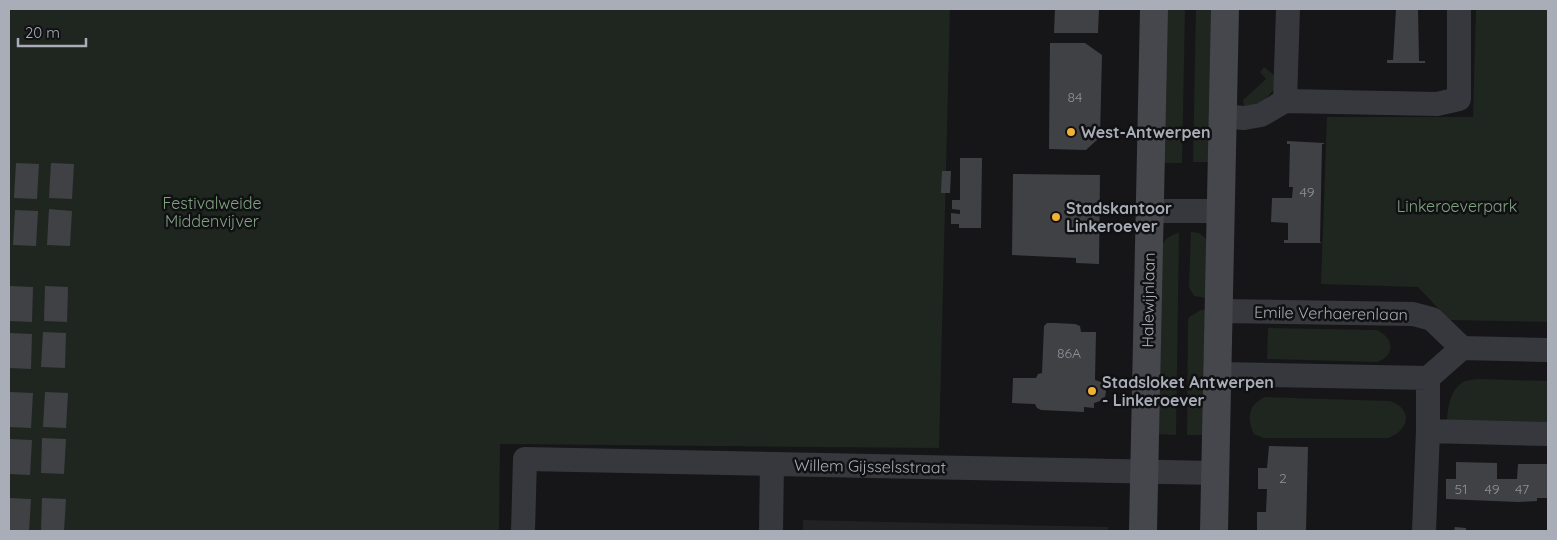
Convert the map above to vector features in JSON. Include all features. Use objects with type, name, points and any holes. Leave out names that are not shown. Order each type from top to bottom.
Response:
[{"type":"main road","name":"Halewijnlaan","points":[[1142,531],[1154,9]]},
{"type":"main road","points":[[1214,531],[1225,9]]},
{"type":"street","points":[[1285,101],[1288,9]]},
{"type":"street","points":[[1223,116],[1244,118],[1261,115],[1285,101],[1437,104],[1459,99],[1459,9]]},
{"type":"street","points":[[1149,211],[1221,210]]},
{"type":"street","name":"Emile Verhaerenlaan","points":[[1219,311],[1413,314],[1432,319],[1462,348]]},
{"type":"street","points":[[1217,374],[1428,378],[1462,348],[1548,350]]},
{"type":"street","points":[[1424,531],[1428,378]]},
{"type":"street","points":[[1428,431],[1548,434]]},
{"type":"street","name":"Willem Gijsselsstraat","points":[[523,531],[525,459],[1216,473]]},
{"type":"street","points":[[771,531],[772,464]]},
{"type":"shaded area","points":[[803,520],[1108,527],[1108,531],[803,531]]},
{"type":"green space","name":"Festivalweide Middenvijver","points":[[9,9],[950,9],[939,448],[500,444],[499,531],[9,531]]},
{"type":"green space","points":[[1167,9],[1185,9],[1182,163],[1163,163]]},
{"type":"green space","points":[[1196,9],[1215,9],[1211,162],[1193,162]]},
{"type":"green space","name":"Linkeroeverpark","points":[[1476,9],[1548,9],[1548,322],[1449,320],[1418,287],[1321,284],[1327,117],[1473,117]]},
{"type":"green space","points":[[1264,67],[1279,79],[1276,85],[1270,95],[1261,102],[1244,106],[1243,100],[1266,79],[1260,72]]},
{"type":"green space","points":[[1191,232],[1199,233],[1208,240],[1206,298],[1194,296],[1189,287]]},
{"type":"green space","points":[[1179,233],[1176,435],[1157,434],[1158,253],[1171,235]]},
{"type":"green space","points":[[1201,310],[1208,310],[1206,435],[1187,435],[1188,322],[1189,317]]},
{"type":"green space","points":[[1268,328],[1377,330],[1387,337],[1390,351],[1383,359],[1377,362],[1267,359]]},
{"type":"green space","points":[[1477,379],[1548,381],[1548,423],[1447,421],[1449,404],[1453,393],[1465,381]]},
{"type":"green space","points":[[1265,397],[1390,401],[1402,409],[1406,419],[1401,430],[1388,438],[1263,438],[1254,434],[1250,422],[1250,412],[1255,403]]},
{"type":"building","points":[[1055,9],[1099,9],[1098,33],[1054,33]]},
{"type":"building","points":[[1396,9],[1418,9],[1419,61],[1425,61],[1425,63],[1387,63],[1387,60],[1393,60]]},
{"type":"building","points":[[1050,43],[1085,43],[1102,55],[1100,137],[1086,150],[1049,149]]},
{"type":"building","points":[[1287,141],[1324,143],[1322,144],[1320,242],[1322,243],[1284,243],[1284,240],[1288,240],[1288,223],[1271,222],[1272,198],[1292,198],[1293,187],[1289,187],[1290,144],[1287,144]]},
{"type":"building","points":[[960,158],[982,158],[981,228],[959,228],[959,224],[951,224],[951,213],[960,214],[960,210],[952,209],[952,200],[960,200]]},
{"type":"building","points":[[16,163],[39,164],[37,199],[14,198]]},
{"type":"building","points":[[51,163],[74,164],[72,199],[49,198]]},
{"type":"building","points":[[942,171],[951,171],[950,193],[941,193]]},
{"type":"building","name":"Stadskantoor Linkeroever","points":[[1013,174],[1100,175],[1099,264],[1076,263],[1076,258],[1012,255]]},
{"type":"building","points":[[49,209],[72,211],[70,246],[47,245]]},
{"type":"building","points":[[15,210],[38,211],[36,246],[13,245]]},
{"type":"building","points":[[10,286],[33,287],[32,322],[9,321]]},
{"type":"building","points":[[45,286],[68,287],[67,322],[44,321]]},
{"type":"building","points":[[1047,323],[1075,324],[1080,326],[1081,332],[1096,332],[1095,380],[1105,386],[1105,397],[1094,403],[1094,408],[1084,407],[1084,412],[1041,410],[1035,404],[1012,403],[1013,378],[1036,378],[1038,374],[1042,373],[1044,326]]},
{"type":"building","points":[[43,332],[66,333],[65,368],[41,367]]},
{"type":"building","points":[[9,333],[32,334],[31,369],[9,368]]},
{"type":"building","points":[[10,392],[33,393],[31,428],[9,427]]},
{"type":"building","points":[[45,392],[68,393],[66,428],[43,427]]},
{"type":"building","points":[[42,438],[66,439],[64,474],[41,473]]},
{"type":"building","points":[[9,439],[32,440],[30,475],[9,474]]},
{"type":"building","points":[[1269,446],[1308,447],[1306,531],[1257,531],[1257,512],[1266,512],[1267,489],[1258,489],[1258,468],[1267,468]]},
{"type":"building","points":[[1456,462],[1497,463],[1497,479],[1517,479],[1518,464],[1548,464],[1548,498],[1537,498],[1537,501],[1518,502],[1446,499],[1446,479],[1456,479]]},
{"type":"building","points":[[9,498],[31,499],[29,531],[9,531]]},
{"type":"building","points":[[42,498],[66,499],[64,531],[41,531]]},
{"type":"building","points":[[1455,527],[1466,528],[1466,531],[1454,531]]},
{"type":"place","name":"West-Antwerpen","points":[[1071,132]]},
{"type":"place","name":"Stadskantoor Linkeroever","points":[[1056,217]]},
{"type":"place","name":"Stadsloket Antwerpen - Linkeroever","points":[[1092,391]]}]
